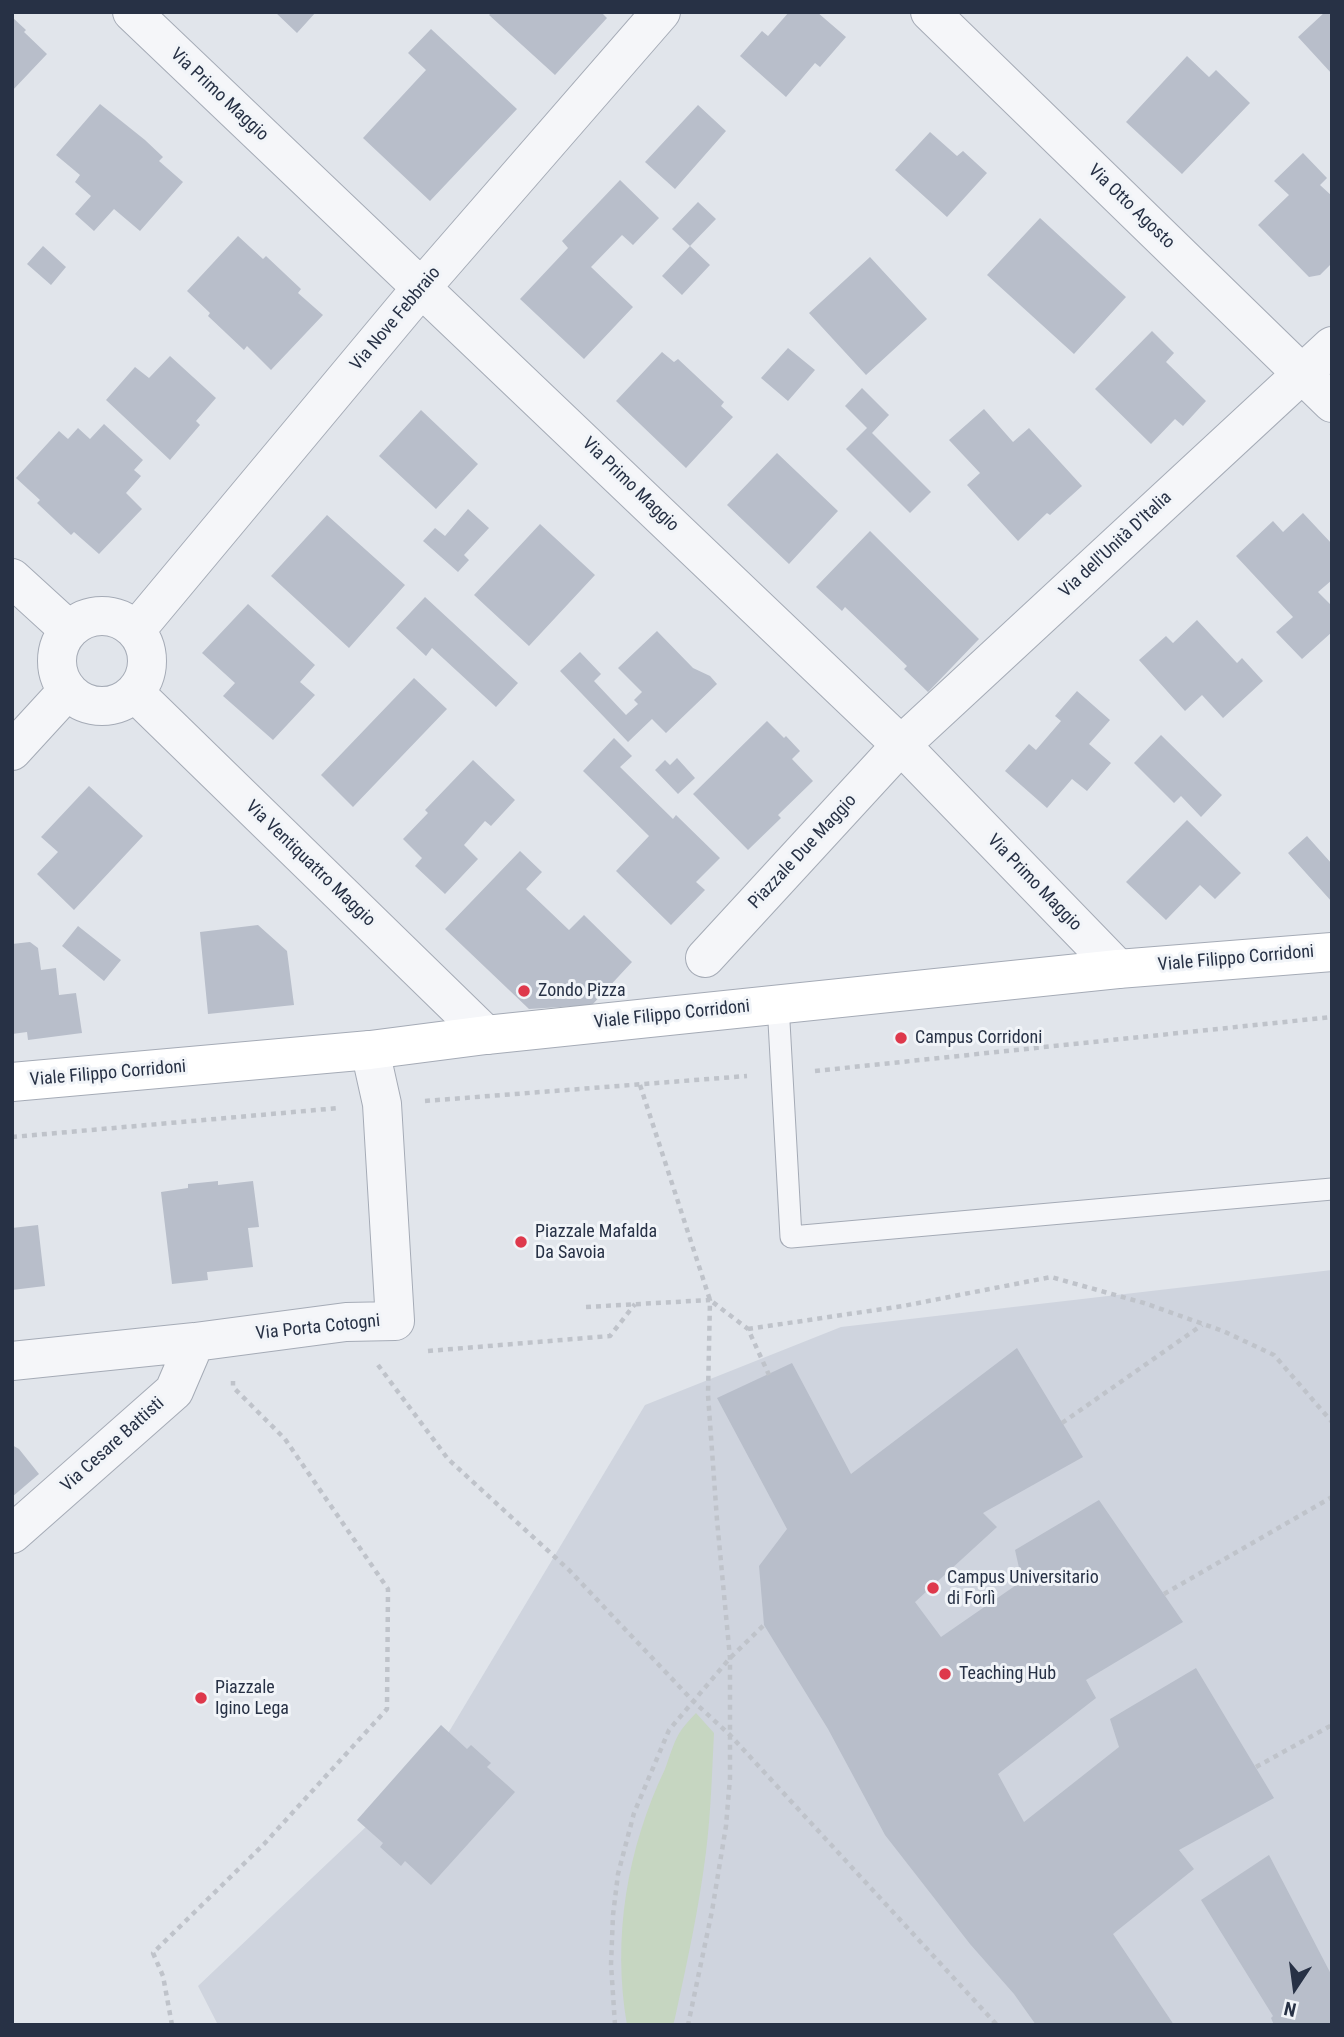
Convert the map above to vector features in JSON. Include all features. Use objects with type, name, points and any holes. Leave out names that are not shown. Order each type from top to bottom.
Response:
[{"type":"main road","name":"Viale Filippo Corridoni","points":[[12,1082],[370,1050],[486,1035],[1118,969],[1332,952]]},
{"type":"street","name":"Via Primo Maggio","points":[[132,12],[901,745],[1118,969]]},
{"type":"street","name":"Via Nove Febbraio","points":[[136,630],[422,287],[661,12]]},
{"type":"street","name":"Via Otto Agosto","points":[[930,12],[1332,403]]},
{"type":"street","name":"Via dell'Unità D'Italia","points":[[901,745],[1332,346]]},
{"type":"street","points":[[12,578],[69,630]]},
{"type":"street","points":[[95,616],[110,616],[124,621],[136,630],[144,642],[147,668],[135,693],[123,702],[108,706],[79,700],[67,691],[60,679],[57,653],[61,640],[69,630],[81,621],[95,616]]},
{"type":"street","points":[[12,751],[67,691]]},
{"type":"street","name":"Via Ventiquattro Maggio","points":[[135,693],[486,1035]]},
{"type":"street","name":"Piazzale Due Maggio","points":[[705,958],[901,745]]},
{"type":"street","name":"Via Porta Cotogni","points":[[12,1361],[195,1342],[346,1322],[395,1321],[382,1104],[370,1050]]},
{"type":"street","name":"Via Cesare Battisti","points":[[12,1535],[174,1391],[195,1342]]},
{"type":"lane","points":[[778,1004],[791,1237],[1332,1189]]},
{"type":"path","points":[[12,1136],[382,1104],[782,1074],[1332,1017]]},
{"type":"path","points":[[640,1085],[710,1300],[708,1395],[730,1658],[730,1778],[726,1826],[712,1911],[688,2025]]},
{"type":"path","points":[[748,1329],[903,1306],[1051,1277],[1144,1303],[1223,1331],[1274,1355],[1332,1422]]},
{"type":"path","points":[[586,1307],[710,1300],[748,1329],[769,1375]]},
{"type":"path","points":[[424,1351],[610,1336],[635,1304]]},
{"type":"path","points":[[346,1322],[449,1459],[569,1570],[693,1701],[730,1735],[997,2025]]},
{"type":"path","points":[[1062,1423],[1203,1324]]},
{"type":"path","points":[[172,2025],[163,1976],[153,1953],[264,1844],[387,1709],[388,1589],[285,1439],[233,1387],[232,1377]]},
{"type":"path","points":[[1164,1594],[1332,1497]]},
{"type":"path","points":[[615,2025],[611,1964],[612,1915],[618,1874],[634,1813],[669,1730],[730,1658],[764,1625]]},
{"type":"path","points":[[1256,1767],[1332,1725]]},
{"type":"shaded area","name":"Campus Universitario di Forlì","points":[[1332,1270],[1332,2025],[218,2025],[198,1986],[426,1770],[645,1405],[841,1327]]},
{"type":"green space","points":[[696,1713],[714,1733],[710,1807],[700,1894],[675,2018],[673,2025],[627,2025],[621,1959],[622,1926],[632,1862],[641,1830],[674,1743]]},
{"type":"building","points":[[275,12],[316,12],[297,33]]},
{"type":"building","points":[[492,12],[601,12],[607,18],[555,75],[489,15]]},
{"type":"building","points":[[789,12],[817,12],[846,37],[820,67],[815,63],[786,97],[740,56],[762,31],[768,36]]},
{"type":"building","points":[[1325,12],[1332,12],[1332,74],[1298,37]]},
{"type":"building","points":[[12,17],[47,54],[12,91]]},
{"type":"building","points":[[431,29],[517,109],[430,201],[363,138],[426,70],[408,53]]},
{"type":"building","points":[[1187,56],[1209,77],[1216,70],[1250,103],[1182,174],[1126,122]]},
{"type":"building","points":[[100,104],[145,140],[163,157],[159,161],[183,182],[140,231],[114,209],[94,231],[75,214],[91,196],[75,182],[80,175],[56,155]]},
{"type":"building","points":[[698,105],[726,131],[675,189],[645,162]]},
{"type":"building","points":[[930,132],[957,156],[963,151],[987,173],[947,217],[895,170]]},
{"type":"building","points":[[1303,153],[1327,178],[1320,185],[1332,196],[1332,263],[1320,275],[1309,277],[1258,225],[1289,195],[1274,181]]},
{"type":"building","points":[[620,180],[659,218],[633,245],[622,235],[591,267],[633,307],[584,359],[520,299],[568,248],[562,241]]},
{"type":"building","points":[[698,202],[716,219],[690,246],[672,229]]},
{"type":"building","points":[[1040,218],[1126,297],[1074,354],[987,275]]},
{"type":"building","points":[[238,236],[263,259],[266,256],[301,289],[298,293],[323,315],[271,370],[247,346],[244,350],[208,316],[210,313],[187,291]]},
{"type":"building","points":[[43,246],[66,267],[51,285],[27,264]]},
{"type":"building","points":[[690,246],[710,265],[682,295],[662,276]]},
{"type":"building","points":[[870,257],[927,319],[866,375],[809,313]]},
{"type":"building","points":[[1152,331],[1174,353],[1166,362],[1206,401],[1183,426],[1175,419],[1151,444],[1095,389]]},
{"type":"building","points":[[788,348],[815,370],[788,401],[761,378]]},
{"type":"building","points":[[662,352],[674,362],[678,359],[724,402],[721,406],[733,417],[686,468],[616,401]]},
{"type":"building","points":[[170,356],[216,398],[196,421],[200,425],[170,460],[106,400],[135,367],[149,378]]},
{"type":"building","points":[[862,388],[889,415],[872,433],[931,492],[910,513],[846,449],[867,428],[845,406]]},
{"type":"building","points":[[984,409],[1013,442],[1029,428],[1082,486],[1050,515],[1047,513],[1018,541],[967,485],[980,473],[949,440]]},
{"type":"building","points":[[421,410],[478,464],[436,509],[379,456]]},
{"type":"building","points":[[104,424],[143,460],[134,470],[141,476],[126,493],[142,509],[99,554],[74,532],[71,535],[37,503],[40,500],[16,478],[59,431],[68,439],[78,428],[90,439]]},
{"type":"building","points":[[777,453],[838,511],[789,564],[727,505]]},
{"type":"building","points":[[468,509],[489,528],[464,555],[469,560],[458,572],[423,541],[435,528],[445,536]]},
{"type":"building","points":[[1303,513],[1332,544],[1332,580],[1318,592],[1332,606],[1332,632],[1302,659],[1276,632],[1293,617],[1236,556],[1273,521],[1283,532]]},
{"type":"building","points":[[327,515],[405,585],[349,648],[271,576]]},
{"type":"building","points":[[540,524],[595,575],[529,646],[474,595]]},
{"type":"building","points":[[870,531],[979,639],[928,692],[904,669],[907,666],[845,607],[842,611],[816,587]]},
{"type":"building","points":[[425,597],[518,683],[496,707],[432,648],[426,656],[396,628]]},
{"type":"building","points":[[248,604],[315,665],[300,682],[315,695],[273,740],[223,696],[235,683],[202,653]]},
{"type":"building","points":[[1197,620],[1237,663],[1242,658],[1263,681],[1223,718],[1202,695],[1185,711],[1139,660],[1166,636],[1173,643]]},
{"type":"building","points":[[657,631],[693,668],[710,676],[717,684],[666,733],[652,719],[628,742],[560,671],[580,652],[601,674],[594,681],[626,715],[638,704],[634,700],[642,692],[618,668]]},
{"type":"building","points":[[414,678],[447,709],[353,807],[321,775]]},
{"type":"building","points":[[1077,691],[1110,720],[1089,744],[1111,763],[1087,791],[1072,779],[1047,808],[1005,771],[1029,744],[1036,750],[1061,721],[1055,716]]},
{"type":"building","points":[[767,721],[800,751],[792,759],[813,781],[778,815],[781,818],[748,850],[693,794]]},
{"type":"building","points":[[1161,735],[1222,795],[1201,817],[1181,796],[1174,803],[1134,763]]},
{"type":"building","points":[[614,738],[632,756],[620,767],[673,819],[676,815],[720,858],[696,882],[705,890],[671,925],[616,871],[649,836],[583,771]]},
{"type":"building","points":[[677,758],[695,778],[678,794],[655,770],[665,760],[670,765]]},
{"type":"building","points":[[473,760],[515,800],[491,826],[485,821],[464,845],[478,859],[445,894],[415,866],[422,858],[403,839],[428,813],[425,810]]},
{"type":"building","points":[[89,786],[143,836],[74,910],[37,874],[58,852],[41,837]]},
{"type":"building","points":[[1187,820],[1241,873],[1215,899],[1200,885],[1166,920],[1126,882]]},
{"type":"building","points":[[1307,836],[1332,864],[1332,902],[1288,853]]},
{"type":"building","points":[[520,851],[542,872],[526,889],[569,930],[584,915],[632,962],[592,1005],[529,1009],[445,929]]},
{"type":"building","points":[[258,925],[287,951],[294,1005],[208,1014],[200,932]]},
{"type":"building","points":[[78,926],[121,960],[104,981],[62,946]]},
{"type":"building","points":[[30,942],[38,948],[41,970],[56,968],[59,995],[76,993],[82,1033],[28,1040],[27,1032],[12,1034],[12,944]]},
{"type":"building","points":[[218,1181],[218,1185],[253,1181],[259,1227],[248,1228],[253,1267],[207,1272],[208,1280],[172,1284],[161,1192],[188,1188],[188,1184]]},
{"type":"building","points":[[38,1225],[45,1286],[12,1290],[12,1228]]},
{"type":"building","name":"Teaching Hub","points":[[1017,1348],[1083,1457],[983,1513],[997,1527],[915,1602],[941,1637],[1022,1581],[1015,1550],[1099,1500],[1183,1622],[1086,1680],[1096,1698],[998,1774],[1024,1822],[1119,1747],[1110,1719],[1196,1668],[1274,1798],[1179,1850],[1194,1869],[1113,1934],[1174,2025],[1036,2025],[885,1835],[828,1729],[764,1625],[759,1566],[787,1529],[717,1398],[792,1363],[851,1474]]},
{"type":"building","points":[[12,1445],[19,1449],[39,1474],[12,1497]]},
{"type":"building","points":[[441,1725],[467,1749],[471,1745],[491,1763],[487,1767],[515,1792],[431,1885],[405,1861],[401,1866],[380,1847],[383,1843],[357,1820]]},
{"type":"building","points":[[1269,1855],[1332,1976],[1332,2025],[1274,2025],[1271,2018],[1273,2016],[1201,1900]]},
{"type":"place","name":"Zondo Pizza","points":[[524,991]]},
{"type":"place","name":"Campus Corridoni","points":[[901,1038]]},
{"type":"place","name":"Piazzale Mafalda Da Savoia","points":[[521,1242]]},
{"type":"place","name":"Campus Universitario di Forlì","points":[[933,1588]]},
{"type":"place","name":"Teaching Hub","points":[[945,1674]]},
{"type":"place","name":"Piazzale Igino Lega","points":[[201,1698]]}]
